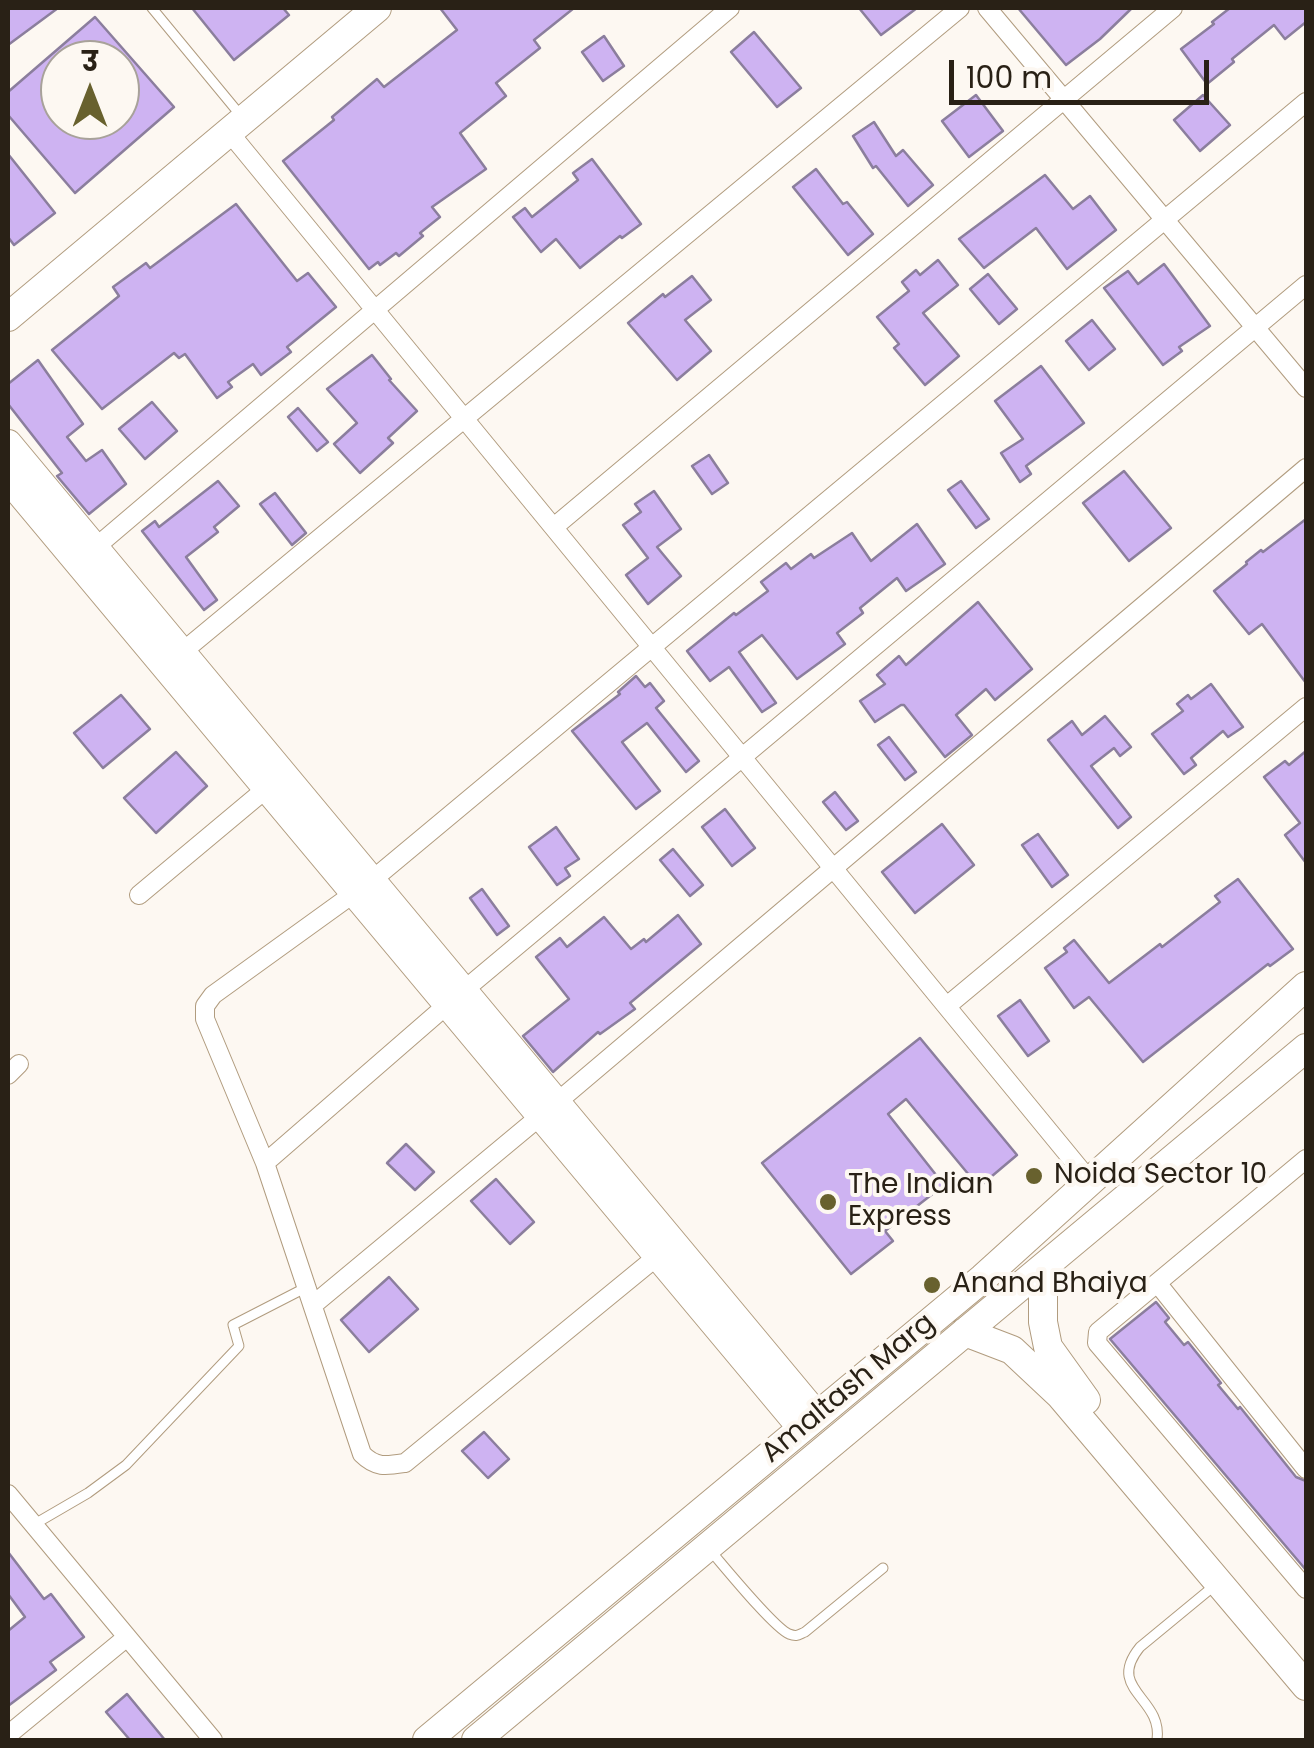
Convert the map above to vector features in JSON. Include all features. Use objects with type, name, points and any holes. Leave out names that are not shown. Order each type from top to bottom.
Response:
[{"type":"street","points":[[8,317],[376,8]]},
{"type":"street","points":[[86,555],[730,8]]},
{"type":"street","points":[[174,660],[960,8]]},
{"type":"street","points":[[987,8],[1306,388]]},
{"type":"street","points":[[554,528],[1173,8]]},
{"type":"street","points":[[666,1250],[405,1463],[372,1464],[362,1454],[265,1163],[205,1019],[205,1006],[212,994],[363,887],[1306,102]]},
{"type":"street","points":[[236,125],[375,310],[1088,1180]]},
{"type":"street","points":[[265,1163],[1306,285]]},
{"type":"street","points":[[8,444],[86,555],[809,1422]]},
{"type":"street","points":[[310,1296],[548,1109],[1306,468]]},
{"type":"street","points":[[8,478],[86,555]]},
{"type":"street","points":[[948,1006],[1306,706]]},
{"type":"street","points":[[139,895],[275,782]]},
{"type":"street","name":"Amaltash Marg","points":[[427,1740],[983,1278],[1306,986]]},
{"type":"street","name":"Amaltash Marg","points":[[476,1740],[1305,1051]]},
{"type":"street","points":[[1306,1159],[1098,1332],[1097,1343],[1306,1589]]},
{"type":"street","points":[[1020,1356],[1032,1358],[1040,1354],[1045,1339],[1043,1269]]},
{"type":"street","points":[[1158,1284],[1306,1469]]},
{"type":"street","points":[[966,1332],[1020,1356],[1139,1476],[1306,1662]]},
{"type":"street","points":[[1045,1339],[1052,1356],[1139,1476],[1219,1582],[1306,1686]]},
{"type":"street","points":[[8,1494],[213,1740]]},
{"type":"street","points":[[8,1735],[127,1637]]},
{"type":"lane","points":[[152,8],[236,125]]},
{"type":"lane","points":[[33,1525],[126,1465],[166,1426],[239,1346],[233,1325],[310,1296]]},
{"type":"lane","points":[[707,1546],[765,1612],[787,1634],[796,1636],[883,1568]]},
{"type":"lane","points":[[1158,1740],[1153,1715],[1129,1680],[1130,1660],[1219,1582]]},
{"type":"building","points":[[8,8],[58,8],[8,45]]},
{"type":"building","points":[[192,8],[283,8],[289,15],[234,60]]},
{"type":"building","points":[[440,8],[574,8],[534,40],[540,48],[496,83],[506,96],[460,133],[486,169],[432,207],[440,217],[420,233],[423,236],[399,256],[396,253],[369,269],[283,161],[377,79],[384,87],[457,30]]},
{"type":"building","points":[[859,8],[917,8],[881,35]]},
{"type":"building","points":[[1018,8],[1132,8],[1066,65]]},
{"type":"building","points":[[1230,8],[1306,8],[1306,22],[1285,39],[1274,25],[1207,84],[1181,49]]},
{"type":"building","points":[[95,17],[115,40],[68,40]]},
{"type":"building","points":[[754,32],[801,88],[777,107],[731,52]]},
{"type":"building","points":[[604,36],[624,66],[603,81],[582,52]]},
{"type":"building","points":[[40,64],[40,140],[136,140],[75,193],[8,115],[8,92]]},
{"type":"building","points":[[140,68],[174,107],[140,137]]},
{"type":"building","points":[[976,95],[1003,131],[969,157],[942,121]]},
{"type":"building","points":[[1203,95],[1230,125],[1200,151],[1174,120]]},
{"type":"building","points":[[874,122],[896,156],[903,150],[933,185],[908,206],[876,166],[873,168],[853,136]]},
{"type":"building","points":[[8,154],[55,213],[14,245],[8,237]]},
{"type":"building","points":[[592,159],[641,224],[580,268],[556,239],[541,252],[513,217],[525,208],[532,217],[578,180],[573,173]]},
{"type":"building","points":[[816,169],[873,234],[848,255],[793,187]]},
{"type":"building","points":[[1045,175],[1073,209],[1090,196],[1116,230],[1067,269],[1036,228],[984,268],[959,239]]},
{"type":"building","points":[[236,204],[297,281],[308,273],[336,307],[287,347],[291,352],[261,375],[253,364],[228,382],[232,387],[217,398],[185,354],[179,358],[174,353],[102,409],[52,350],[119,296],[113,287],[146,263],[150,268]]},
{"type":"building","points":[[938,260],[958,285],[923,313],[959,356],[925,385],[894,348],[899,344],[877,317],[909,291],[902,282],[916,270],[920,275]]},
{"type":"building","points":[[1164,264],[1210,326],[1179,347],[1182,351],[1163,365],[1104,288],[1128,271],[1138,284]]},
{"type":"building","points":[[988,274],[1017,309],[999,324],[970,289]]},
{"type":"building","points":[[692,276],[711,300],[685,320],[711,351],[677,380],[628,323]]},
{"type":"building","points":[[1092,320],[1115,349],[1089,370],[1066,341]]},
{"type":"building","points":[[372,355],[417,411],[388,438],[393,443],[360,473],[334,444],[357,423],[327,389]]},
{"type":"building","points":[[38,360],[83,424],[67,437],[86,461],[102,450],[126,484],[89,514],[57,476],[62,473],[8,404],[8,384]]},
{"type":"building","points":[[1041,366],[1084,423],[1026,466],[1031,474],[1020,482],[1001,453],[1023,439],[995,401]]},
{"type":"building","points":[[152,402],[177,431],[145,459],[119,429]]},
{"type":"building","points":[[298,408],[328,442],[317,451],[288,417]]},
{"type":"building","points":[[709,455],[728,483],[712,494],[692,466]]},
{"type":"building","points":[[1124,471],[1171,528],[1129,561],[1083,503]]},
{"type":"building","points":[[218,481],[239,506],[214,527],[218,532],[186,557],[217,600],[204,610],[142,531],[155,521],[159,527]]},
{"type":"building","points":[[961,481],[989,519],[976,528],[948,490]]},
{"type":"building","points":[[654,491],[681,529],[657,547],[681,576],[648,604],[626,575],[648,558],[623,525],[641,512],[635,504]]},
{"type":"building","points":[[275,493],[306,533],[292,545],[260,504]]},
{"type":"building","points":[[1306,519],[1306,683],[1262,624],[1249,634],[1214,591],[1261,550]]},
{"type":"building","points":[[917,524],[945,564],[906,591],[897,578],[837,633],[845,644],[797,679],[762,635],[739,652],[776,703],[762,712],[729,667],[710,681],[687,651],[768,591],[761,582],[786,563],[791,569],[852,533],[871,561]]},
{"type":"building","points":[[978,602],[1032,669],[995,700],[986,689],[956,715],[972,735],[945,757],[904,705],[875,722],[860,701],[885,684],[877,675],[899,656],[906,665]]},
{"type":"building","points":[[636,676],[645,687],[650,683],[664,701],[656,708],[699,761],[686,772],[647,723],[622,742],[660,791],[636,809],[572,731],[620,694]]},
{"type":"building","points":[[1211,684],[1243,727],[1228,737],[1223,731],[1191,758],[1196,765],[1184,774],[1152,734],[1183,711],[1177,704]]},
{"type":"building","points":[[121,695],[150,729],[103,768],[74,733]]},
{"type":"building","points":[[1105,716],[1131,747],[1120,756],[1114,748],[1091,766],[1131,817],[1118,828],[1048,740],[1072,721],[1082,735]]},
{"type":"building","points":[[889,737],[916,772],[905,780],[878,745]]},
{"type":"building","points":[[1306,751],[1306,863],[1285,835],[1300,823],[1264,777]]},
{"type":"building","points":[[176,752],[207,786],[156,833],[124,798]]},
{"type":"building","points":[[835,792],[858,821],[846,830],[823,802]]},
{"type":"building","points":[[725,809],[755,848],[732,866],[702,827]]},
{"type":"building","points":[[942,824],[974,865],[915,913],[882,872]]},
{"type":"building","points":[[556,827],[579,859],[565,868],[570,876],[557,885],[529,847]]},
{"type":"building","points":[[1038,834],[1068,875],[1052,887],[1022,845]]},
{"type":"building","points":[[673,849],[703,885],[690,896],[660,860]]},
{"type":"building","points":[[1238,879],[1293,949],[1268,964],[1143,1062],[1089,997],[1074,1008],[1045,968],[1067,952],[1064,948],[1074,940],[1109,983],[1220,902],[1215,896]]},
{"type":"building","points":[[482,889],[509,926],[497,935],[470,898]]},
{"type":"building","points":[[678,915],[701,944],[630,1003],[635,1009],[598,1032],[553,1072],[523,1036],[569,999],[536,957],[560,938],[567,947],[604,917],[631,949],[644,939],[646,942]]},
{"type":"building","points":[[1020,1000],[1049,1041],[1028,1056],[998,1016]]},
{"type":"building","points":[[920,1038],[1017,1155],[979,1187],[906,1099],[888,1114],[944,1185],[885,1231],[893,1241],[851,1274],[762,1163]]},
{"type":"building","points":[[406,1144],[434,1172],[415,1190],[387,1163]]},
{"type":"building","points":[[496,1179],[534,1222],[510,1244],[471,1201]]},
{"type":"building","points":[[389,1277],[418,1309],[369,1352],[341,1320]]},
{"type":"building","points":[[1156,1302],[1169,1318],[1165,1322],[1184,1345],[1188,1342],[1238,1409],[1296,1477],[1306,1481],[1306,1570],[1110,1339]]},
{"type":"building","points":[[484,1432],[509,1459],[488,1478],[462,1451]]},
{"type":"building","points":[[8,1552],[44,1599],[51,1594],[84,1637],[50,1662],[56,1670],[8,1706],[8,1631],[25,1617],[8,1594]]},
{"type":"building","points":[[127,1694],[165,1740],[130,1740],[106,1712]]},
{"type":"place","name":"Noida Sector 10","points":[[1034,1176]]},
{"type":"place","name":"The Indian Express","points":[[828,1202]]},
{"type":"place","name":"Anand Bhaiya","points":[[932,1285]]}]
